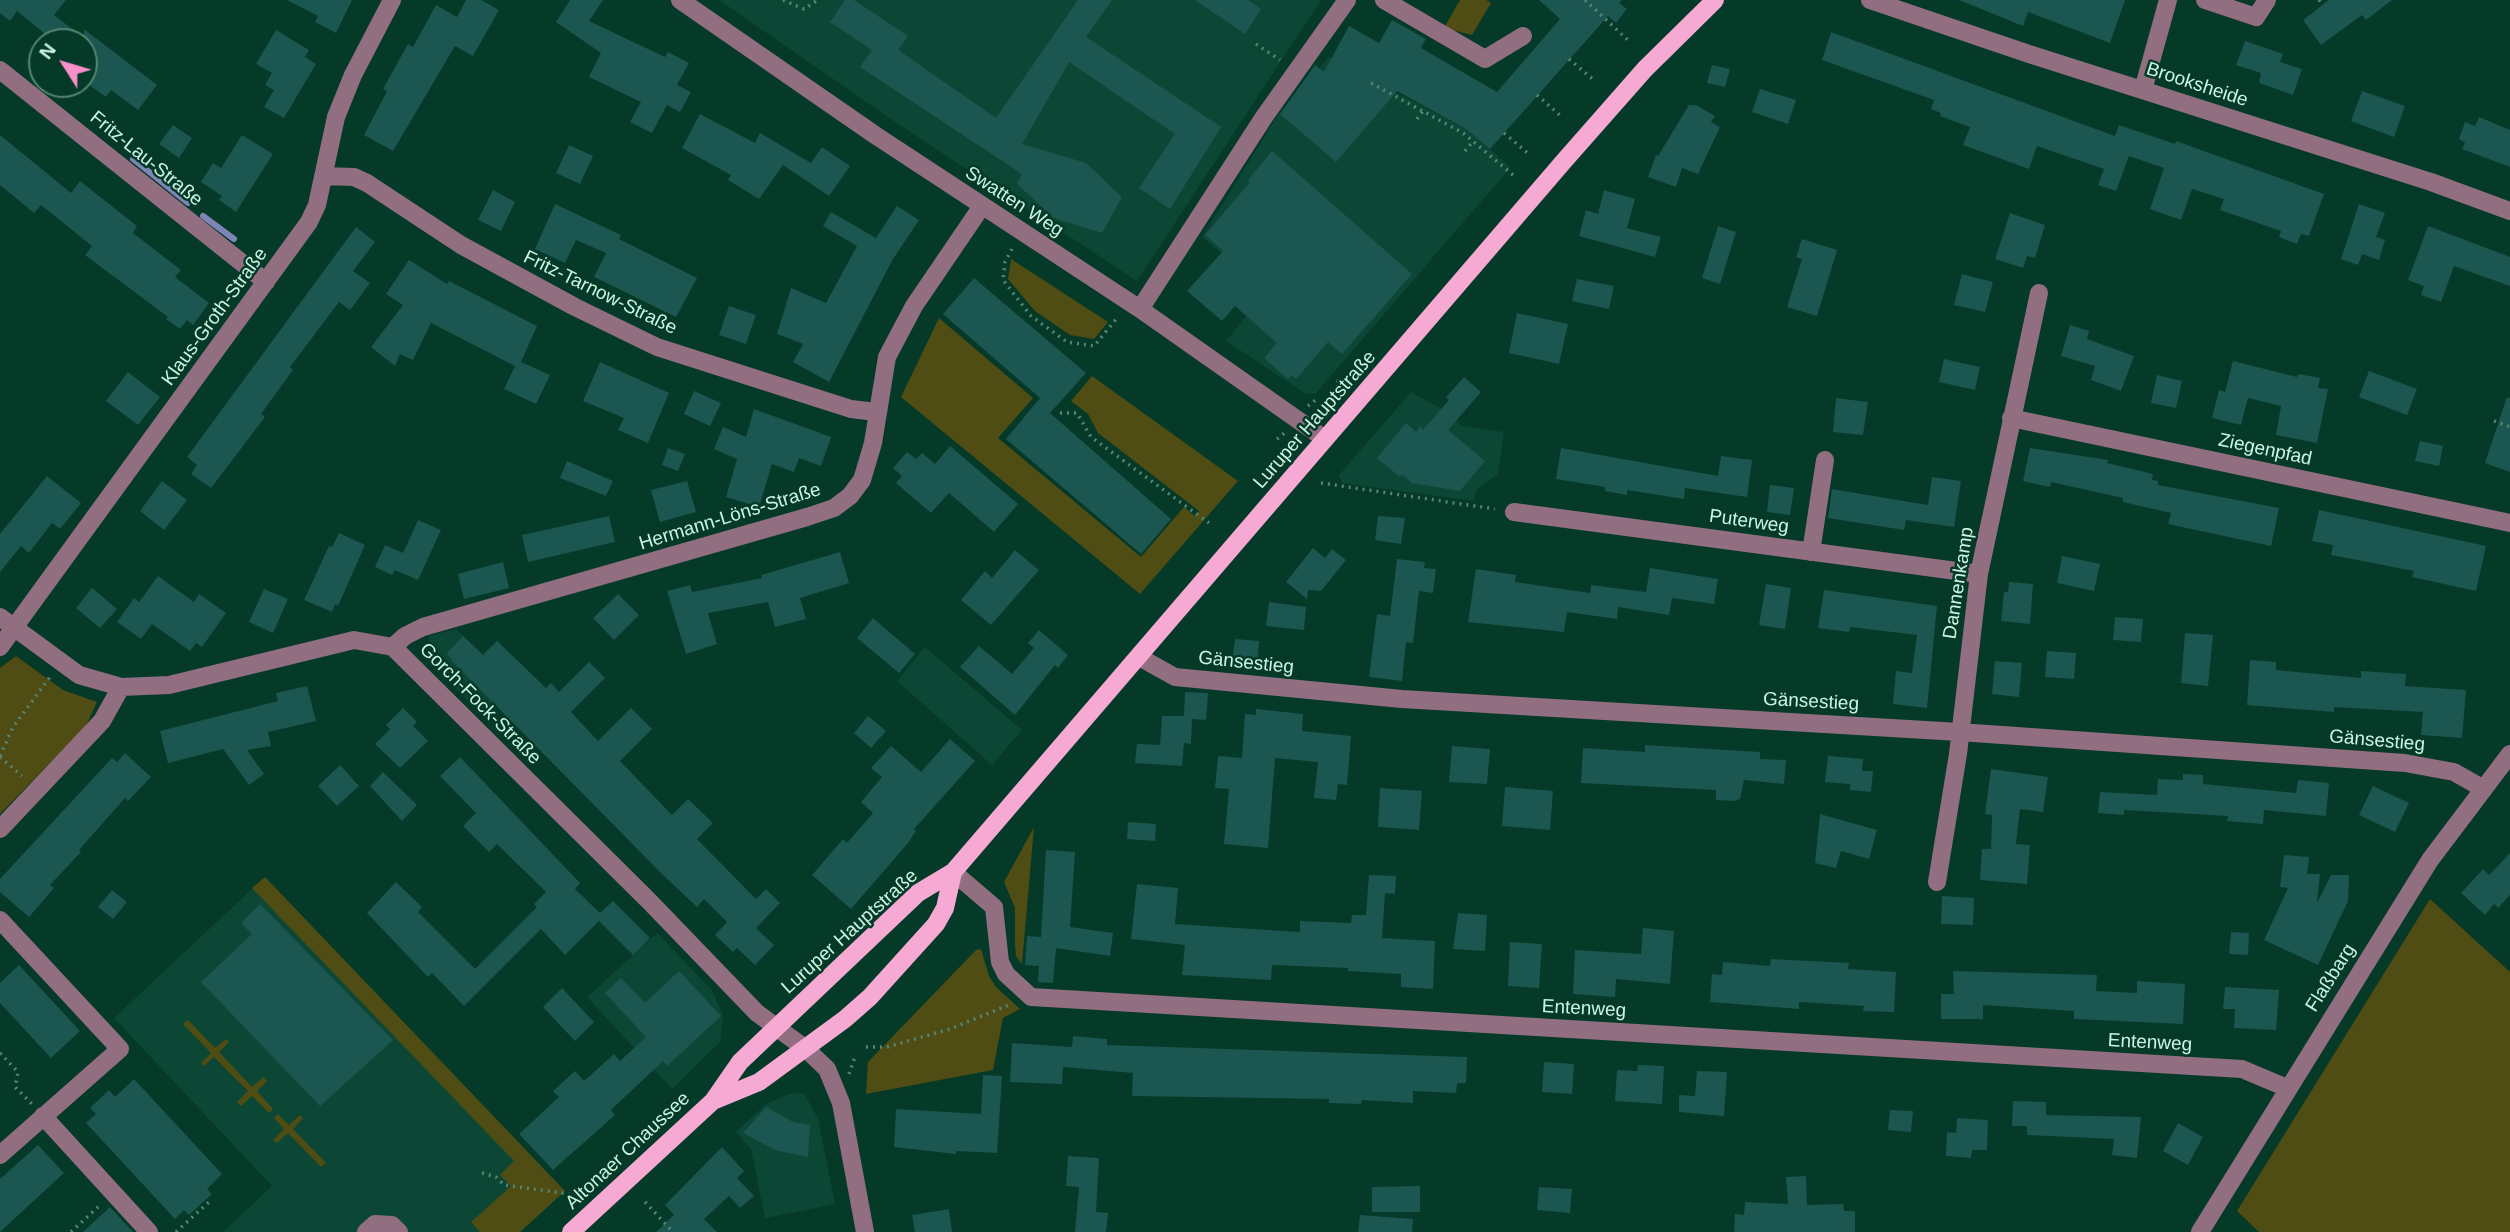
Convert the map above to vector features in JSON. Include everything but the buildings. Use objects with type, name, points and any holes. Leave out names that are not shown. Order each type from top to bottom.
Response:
[{"type":"main road","name":"Luruper Hauptstraße","points":[[778,1027],[918,893],[953,872],[1627,89],[1714,0]]},
{"type":"main road","name":"Luruper Hauptstraße","points":[[806,1049],[853,1012],[919,945],[941,915],[953,872]]},
{"type":"main road","name":"Altonaer Chaussee","points":[[571,1232],[713,1101],[740,1062],[778,1027]]},
{"type":"main road","name":"Altonaer Chaussee","points":[[713,1101],[759,1082],[806,1049]]},
{"type":"street","name":"Klaus-Groth-Straße","points":[[0,647],[7,623],[309,222],[317,205],[336,117],[345,92],[392,0]]},
{"type":"street","name":"Swatten Weg","points":[[680,0],[982,206],[1140,309],[1325,439]]},
{"type":"street","points":[[1140,309],[1265,117],[1347,0]]},
{"type":"street","points":[[1384,0],[1485,59],[1523,36]]},
{"type":"street","name":"Brooksheide","points":[[1870,0],[2431,182],[2510,211]]},
{"type":"street","points":[[2143,90],[2168,0]]},
{"type":"street","points":[[2205,0],[2256,17],[2267,0]]},
{"type":"street","name":"Fritz-Lau-Straße","points":[[0,69],[266,282]]},
{"type":"street","name":"Fritz-Tarnow-Straße","points":[[323,176],[354,177],[367,183],[461,244],[657,348],[851,410],[876,412]]},
{"type":"street","name":"Hermann-Löns-Straße","points":[[393,647],[405,636],[424,627],[663,561],[834,508],[850,496],[862,480],[873,443],[887,357],[904,323],[982,206]]},
{"type":"street","name":"Dannenkamp","points":[[1937,882],[1979,574],[2039,293]]},
{"type":"street","name":"Ziegenpfad","points":[[2011,418],[2510,523]]},
{"type":"street","points":[[1811,552],[1825,460]]},
{"type":"street","name":"Puterweg","points":[[1514,512],[1979,574]]},
{"type":"street","name":"Gorch-Fock-Straße","points":[[7,623],[79,675],[121,687],[169,685],[340,642],[372,641],[393,647],[649,901],[757,1013],[806,1049],[827,1069],[836,1085],[865,1232]]},
{"type":"street","name":"Gänsestieg","points":[[1139,657],[1175,677],[1402,699],[1959,732],[2406,763],[2454,772],[2482,788]]},
{"type":"street","points":[[0,829],[102,721],[121,687]]},
{"type":"street","name":"Flaßbarg","points":[[2200,1232],[2430,860],[2510,754]]},
{"type":"street","points":[[953,872],[994,907],[1000,962],[1006,974],[1031,996]]},
{"type":"street","points":[[0,920],[120,1049],[0,1154]]},
{"type":"street","name":"Entenweg","points":[[1031,996],[2242,1069],[2287,1088]]},
{"type":"street","points":[[43,1116],[149,1232]]},
{"type":"street","points":[[366,1232],[375,1224],[392,1225],[399,1232]]},
{"type":"path","points":[[783,0],[804,9],[818,0]]},
{"type":"path","points":[[1585,0],[1630,42]]},
{"type":"path","points":[[2319,0],[2322,5]]},
{"type":"path","points":[[1256,44],[1284,64]]},
{"type":"path","points":[[1569,59],[1595,81]]},
{"type":"path","points":[[1371,83],[1473,141],[1513,175]]},
{"type":"path","points":[[1537,95],[1563,118]]},
{"type":"path","points":[[1417,119],[1423,111]]},
{"type":"path","points":[[1504,133],[1530,155]]},
{"type":"path","points":[[1465,151],[1473,141]]},
{"type":"path","points":[[1012,249],[1004,262],[1003,280],[1031,316],[1068,342],[1094,346],[1118,317]]},
{"type":"path","points":[[1337,380],[1342,385]]},
{"type":"path","points":[[1060,413],[1077,413],[1091,437],[1209,523]]},
{"type":"path","points":[[2494,421],[2510,427]]},
{"type":"path","points":[[1321,483],[1514,512]]},
{"type":"path","points":[[25,779],[0,756],[13,727],[50,677]]},
{"type":"path","points":[[866,1047],[887,1046],[950,1029],[1031,996]]},
{"type":"path","points":[[0,1053],[18,1072],[15,1087],[43,1116]]},
{"type":"path","points":[[482,1173],[496,1177],[504,1185],[569,1194]]},
{"type":"path","points":[[71,1232],[114,1193]]},
{"type":"path","points":[[176,1232],[209,1202],[206,1199]]},
{"type":"path","points":[[645,1202],[673,1232]]},
{"type":"shaded area","points":[[719,0],[1321,0],[1137,281],[898,124]]},
{"type":"shaded area","points":[[1460,0],[1486,0],[1491,3],[1472,35],[1444,28]]},
{"type":"shaded area","points":[[1329,57],[1466,129],[1511,167],[1315,394],[1305,393],[1226,341],[1266,291],[1202,237],[1278,115]]},
{"type":"shaded area","points":[[1011,259],[1108,322],[1094,339],[1070,335],[1035,311],[1008,279]]},
{"type":"shaded area","points":[[939,318],[1033,398],[998,438],[1141,557],[1184,507],[1195,516],[1199,511],[1098,433],[1088,414],[1071,401],[1092,376],[1238,481],[1140,594],[901,397]]},
{"type":"shaded area","points":[[1411,392],[1442,409],[1462,426],[1504,432],[1498,474],[1476,490],[1474,501],[1342,483],[1339,475]]},
{"type":"shaded area","points":[[456,629],[483,655],[497,641],[528,670],[482,715],[427,659],[429,636]]},
{"type":"shaded area","points":[[925,647],[1022,730],[992,765],[897,681]]},
{"type":"shaded area","points":[[16,656],[63,690],[97,702],[86,726],[0,814],[0,668]]},
{"type":"shaded area","points":[[1034,827],[1022,964],[1016,956],[1015,908],[1004,882]]},
{"type":"shaded area","points":[[265,877],[565,1191],[520,1232],[223,1232],[272,1186],[114,1018]]},
{"type":"shaded area","points":[[265,877],[565,1191],[520,1232],[480,1232],[471,1222],[511,1186],[500,1175],[514,1161],[252,888]]},
{"type":"shaded area","points":[[2430,899],[2510,972],[2510,1232],[2259,1232],[2237,1211]]},
{"type":"shaded area","points":[[657,933],[712,990],[723,1015],[720,1042],[672,1089],[587,997]]},
{"type":"shaded area","points":[[981,949],[989,976],[996,987],[1020,1009],[1003,1018],[993,1070],[866,1094],[868,1062],[976,950]]},
{"type":"shaded area","points":[[188,1020],[215,1048],[226,1039],[229,1042],[219,1052],[252,1087],[263,1077],[267,1081],[257,1091],[273,1109],[269,1113],[252,1096],[241,1106],[237,1102],[248,1091],[214,1057],[204,1066],[201,1063],[211,1053],[183,1024]]},
{"type":"shaded area","points":[[804,1093],[818,1119],[835,1204],[765,1218],[751,1149],[736,1132],[766,1104],[789,1094]]},
{"type":"shaded area","points":[[278,1114],[289,1125],[300,1115],[303,1118],[293,1129],[326,1163],[321,1167],[288,1133],[277,1143],[273,1140],[284,1129],[274,1118]]},
{"type":"waterway","points":[[133,159],[188,203]]},
{"type":"waterway","points":[[203,216],[234,239]]}]
